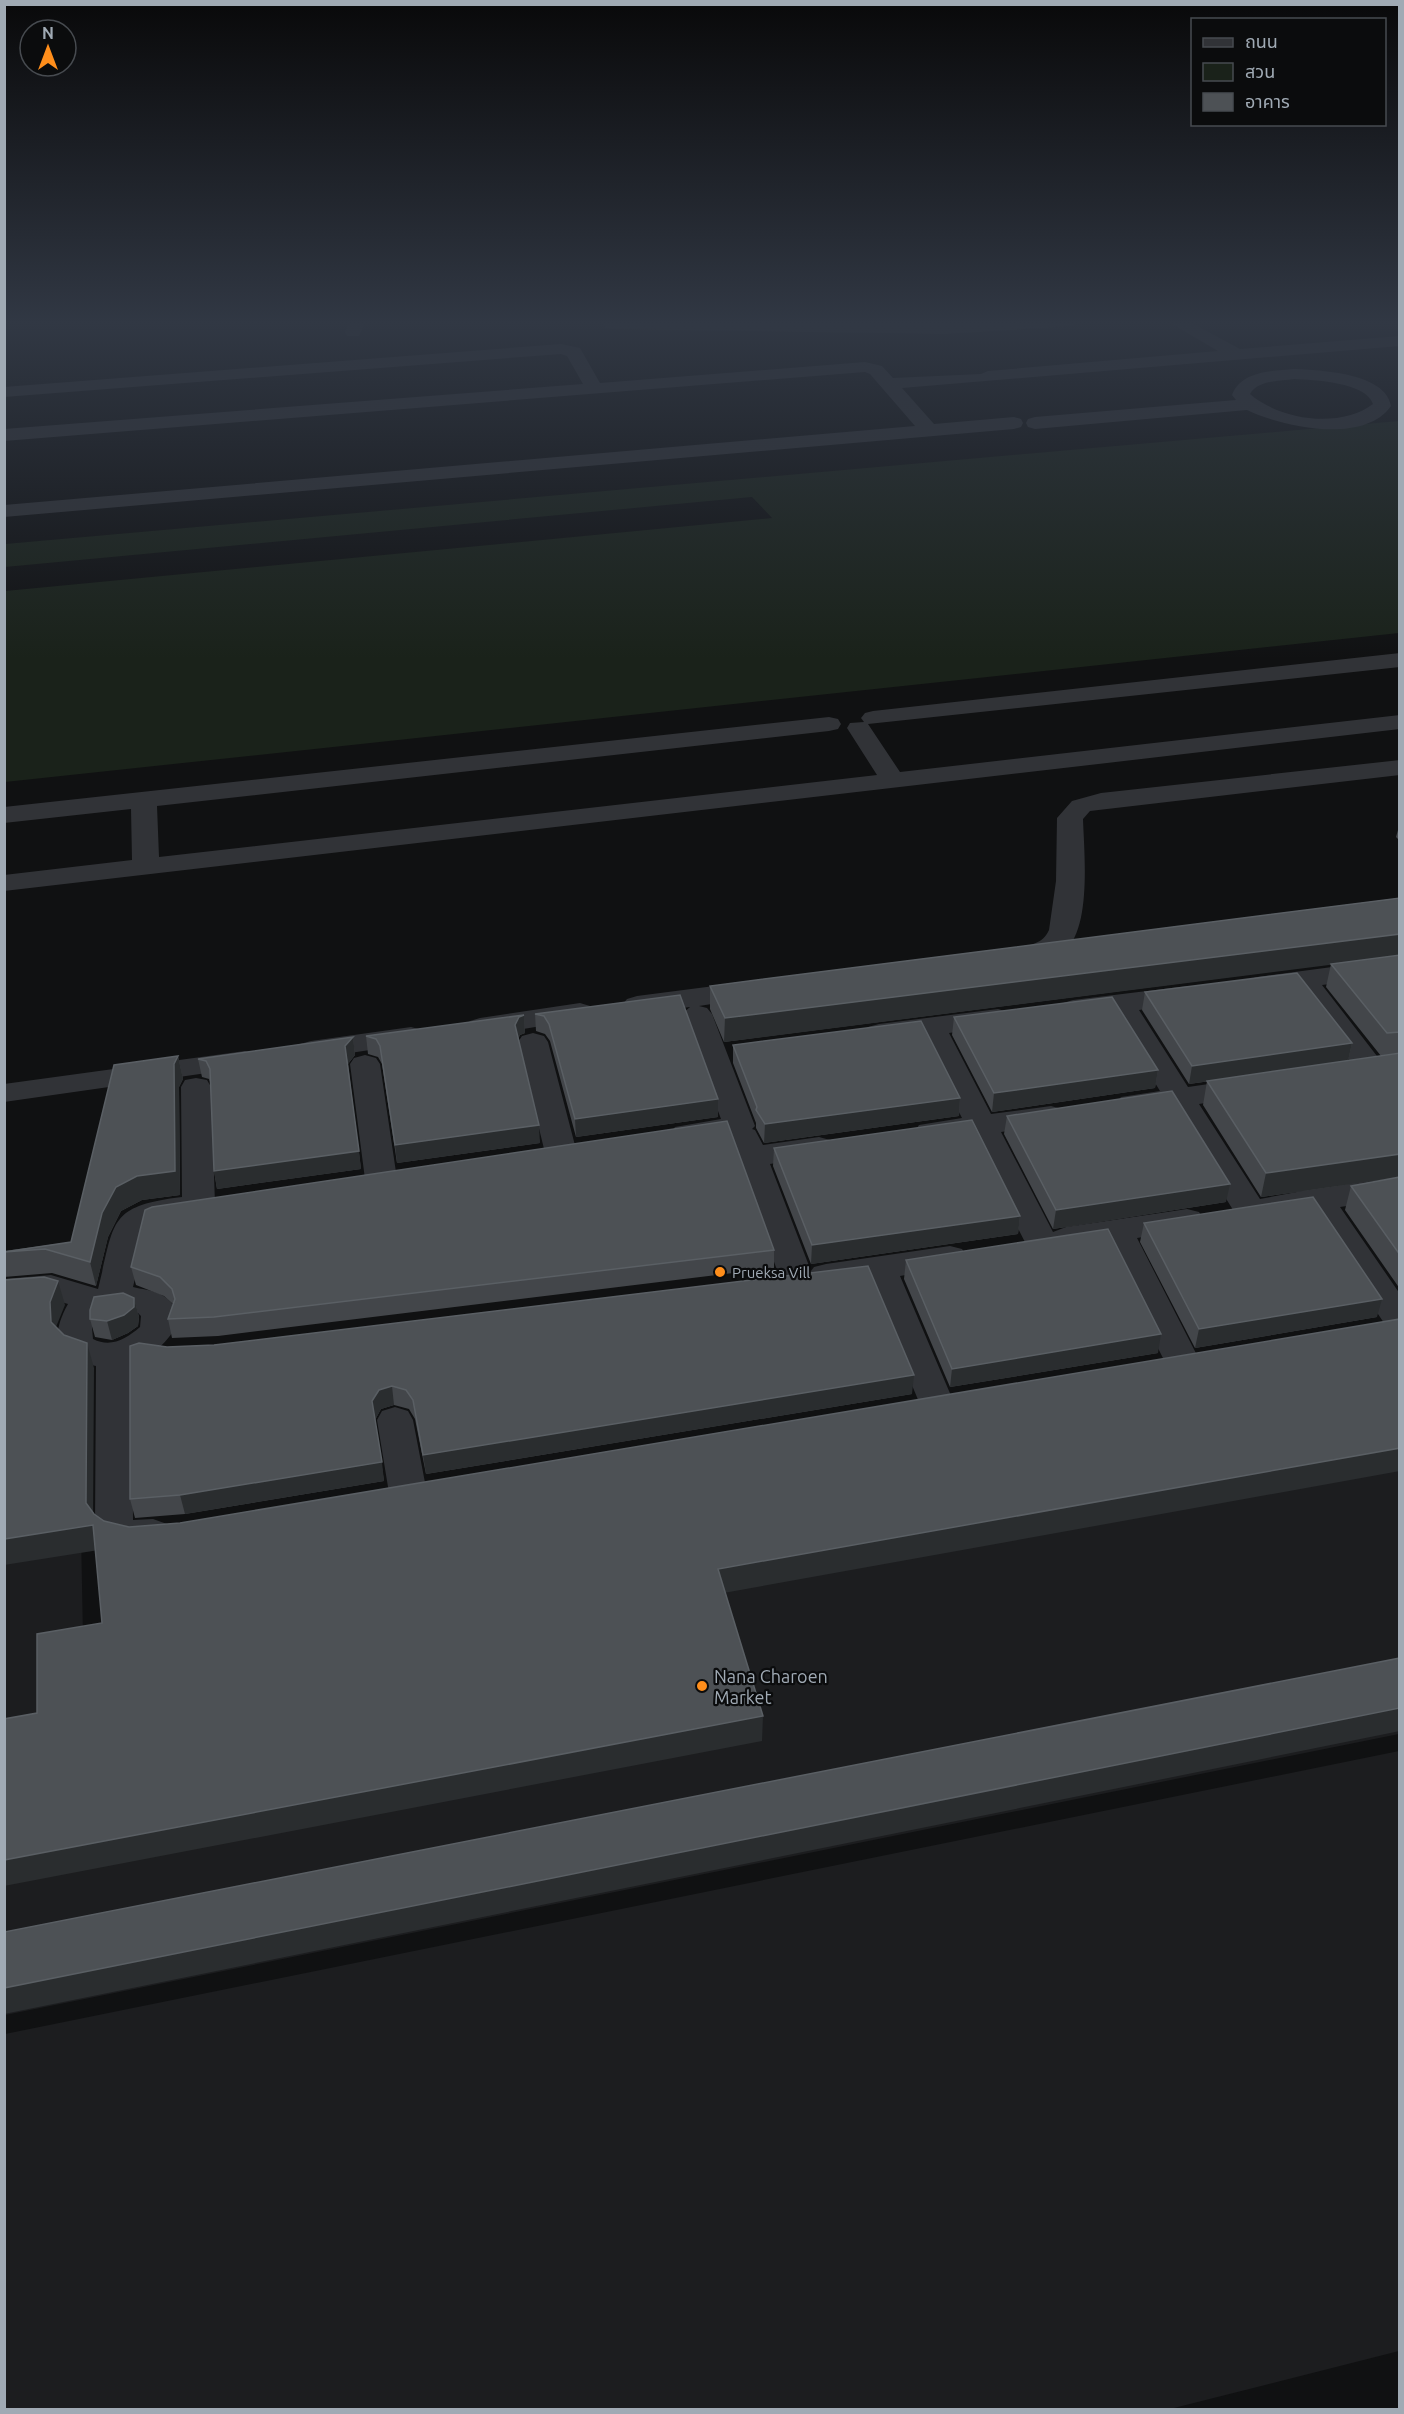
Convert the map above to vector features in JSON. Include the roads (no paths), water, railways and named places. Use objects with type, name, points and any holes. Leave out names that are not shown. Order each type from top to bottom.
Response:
[{"type":"street","points":[[4,435],[22,434]]},
{"type":"street","points":[[4,510],[887,434]]},
{"type":"street","points":[[4,815],[850,716],[1400,660]]},
{"type":"street","points":[[850,716],[893,782]]},
{"type":"street","points":[[4,883],[1400,722]]},
{"type":"street","points":[[995,958],[1041,952],[1057,942],[1063,929],[1070,885],[1070,818],[1081,807],[1101,801],[1400,767]]},
{"type":"street","points":[[144,799],[146,867]]},
{"type":"street","points":[[851,1037],[1400,966]]},
{"type":"street","points":[[1302,980],[1386,1067]]},
{"type":"street","points":[[4,1093],[778,986]]},
{"type":"street","points":[[1120,1003],[1250,1210]]},
{"type":"street","points":[[697,1014],[725,1052],[739,1126],[753,1156],[797,1278]]},
{"type":"street","points":[[931,1027],[1041,1242]]},
{"type":"street","points":[[533,1042],[561,1153]]},
{"type":"street","points":[[365,1064],[381,1179]]},
{"type":"street","points":[[1339,1074],[1386,1067]]},
{"type":"street","points":[[902,1136],[1282,1082]]},
{"type":"street","points":[[196,1087],[199,1204]]},
{"type":"street","points":[[661,1138],[739,1126]]},
{"type":"street","points":[[753,1156],[844,1144]]},
{"type":"street","points":[[527,1158],[594,1148]]},
{"type":"street","points":[[347,1183],[415,1174]]},
{"type":"street","points":[[762,1283],[880,1269],[1041,1242],[1400,1188]]},
{"type":"street","points":[[1318,1199],[1400,1321]]},
{"type":"street","points":[[182,1352],[88,1352],[79,1346],[74,1337],[73,1328],[101,1298],[135,1219],[147,1213],[233,1200]]},
{"type":"street","points":[[1116,1231],[1183,1364]]},
{"type":"street","points":[[880,1269],[937,1405]]},
{"type":"street","points":[[4,1291],[51,1287],[101,1298],[140,1299],[151,1304],[158,1311],[161,1320],[159,1330],[152,1339],[128,1351]]},
{"type":"street","points":[[128,1351],[114,1528],[123,1535],[139,1536],[185,1531]]},
{"type":"street","points":[[902,1411],[972,1399]]},
{"type":"street","points":[[395,1420],[408,1493]]},
{"type":"place","name":"Prueksa Vill","points":[[720,1272]]},
{"type":"place","name":"Nana Charoen Market","points":[[702,1686]]}]
